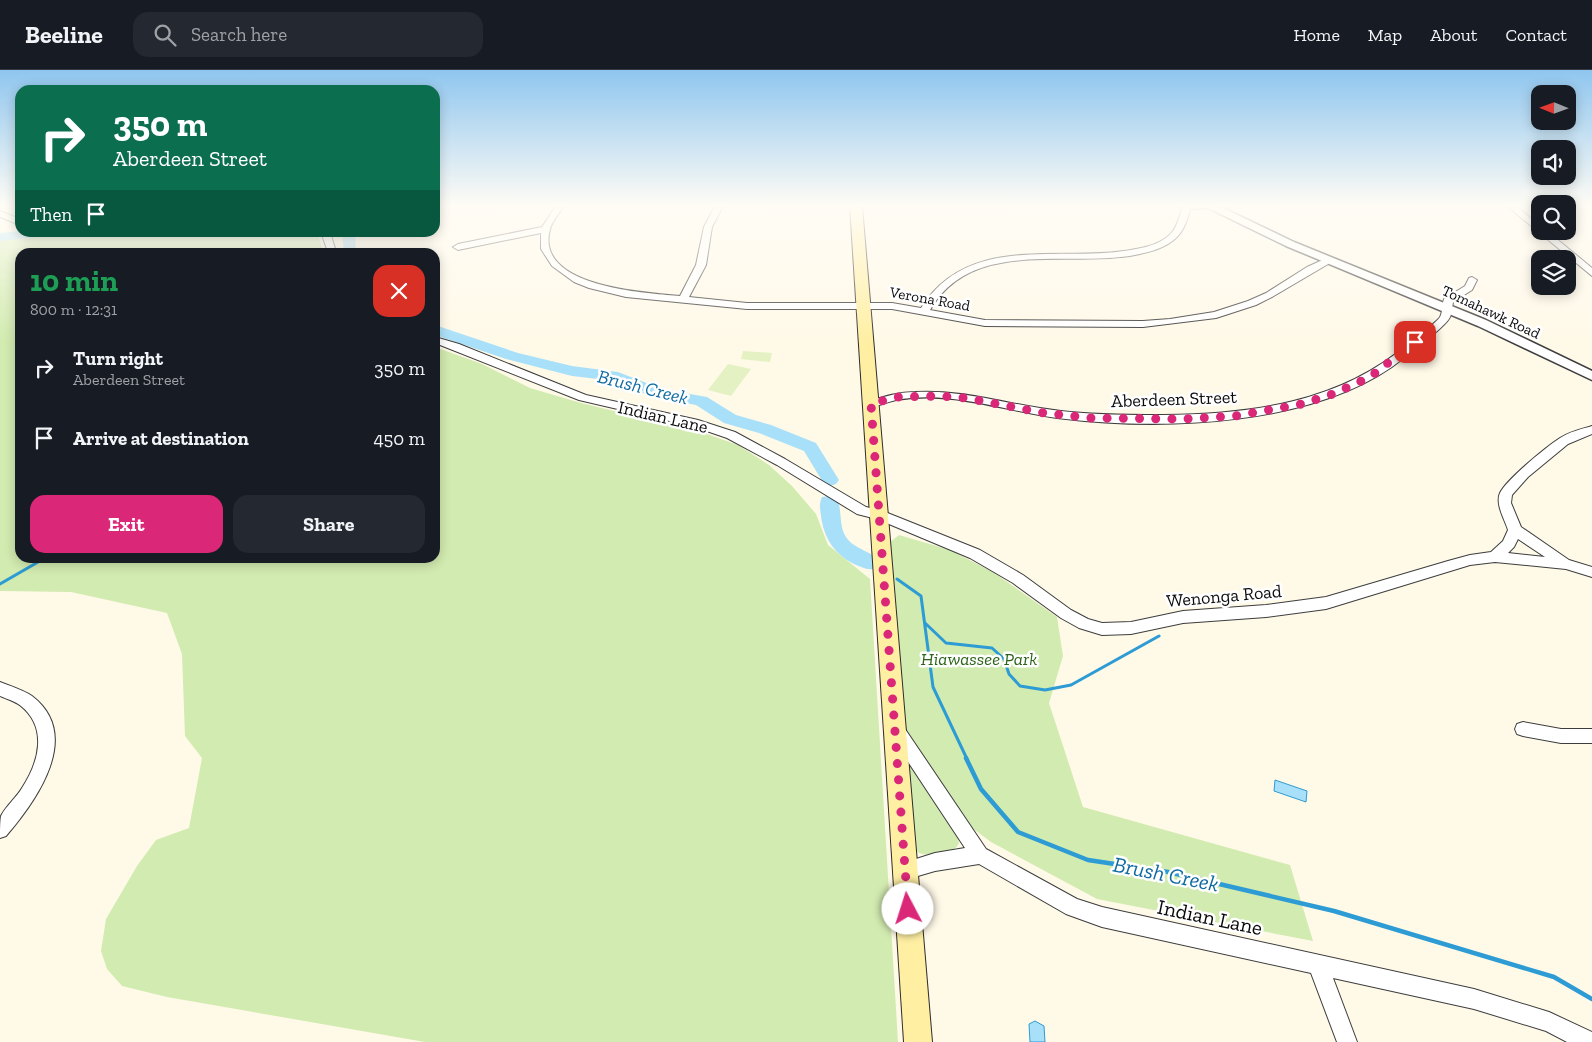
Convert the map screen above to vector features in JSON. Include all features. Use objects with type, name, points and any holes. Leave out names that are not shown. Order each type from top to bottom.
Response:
[{"type":"main road","points":[[859,251],[918,1042]]},
{"type":"street","name":"Verona Road","points":[[547,251],[550,258],[566,273],[577,280],[592,286],[626,294],[764,307],[899,306],[986,323],[1143,324],[1216,315],[1269,295],[1310,269],[1330,260]]},
{"type":"street","points":[[683,300],[701,265],[704,251]]},
{"type":"street","points":[[924,311],[933,298],[954,278],[974,266],[989,261],[1019,256],[1108,256],[1132,251]]},
{"type":"street","name":"Tomahawk Road","points":[[1309,251],[1426,298],[1592,376]]},
{"type":"street","points":[[1566,251],[1592,273]]},
{"type":"street","name":"Aberdeen Street","points":[[870,396],[966,398],[1044,413],[1091,418],[1204,418],[1272,411],[1333,394],[1370,377],[1445,318],[1448,301],[1469,288],[1472,280]]},
{"type":"street","name":"Indian Lane","points":[[440,342],[583,398],[698,424],[731,435],[781,462],[862,511],[880,515]]},
{"type":"street","points":[[870,396],[897,397]]},
{"type":"street","points":[[1566,564],[1515,530],[1505,503],[1506,494],[1542,458],[1564,441],[1592,430]]},
{"type":"street","name":"Wenonga Road","points":[[880,515],[975,554],[1018,579],[1066,614],[1084,624],[1102,629],[1131,628],[1183,617],[1266,611],[1326,603],[1397,584],[1455,564],[1495,557],[1566,564],[1592,572]]},
{"type":"street","points":[[1495,557],[1509,544],[1515,530]]},
{"type":"street","points":[[0,689],[27,700],[38,710],[46,724],[47,737],[41,770],[29,793],[0,830]]},
{"type":"street","name":"Indian Lane","points":[[893,724],[980,854],[1073,907],[1102,917],[1500,1006],[1549,1022],[1590,1042]]},
{"type":"street","points":[[1523,729],[1561,736],[1592,736]]},
{"type":"street","points":[[904,871],[935,862],[980,854]]},
{"type":"street","points":[[1318,965],[1347,1042]]},
{"type":"green space","points":[[0,251],[15,251],[15,563],[440,563],[440,349],[482,364],[530,388],[581,403],[701,432],[738,445],[769,465],[792,486],[816,514],[828,545],[870,579],[898,1042],[425,1042],[167,997],[122,986],[107,969],[101,951],[106,919],[137,866],[156,840],[189,828],[202,758],[185,736],[182,654],[167,613],[71,592],[0,591]]},
{"type":"green space","points":[[743,351],[772,353],[770,362],[741,359]]},
{"type":"green space","points":[[728,364],[751,369],[731,396],[708,390]]},
{"type":"green space","name":"Hiawassee Park","points":[[899,535],[950,550],[993,572],[1057,617],[1063,656],[1049,703],[1083,807],[1290,865],[1313,941],[1097,899],[991,842],[964,822],[906,735],[889,543]]},
{"type":"green space","points":[[910,764],[957,834],[959,843],[951,851],[939,855],[925,855],[915,850],[907,765]]},
{"type":"water","points":[[1275,780],[1307,791],[1306,802],[1274,791]]},
{"type":"water","points":[[1035,1021],[1044,1026],[1045,1042],[1030,1042],[1029,1024]]},
{"type":"waterway","name":"Brush Creek","points":[[440,332],[512,356],[572,371],[618,377],[658,393],[701,401],[730,419],[765,429],[810,447],[830,480]]},
{"type":"waterway","name":"Brush Creek","points":[[829,502],[832,525],[838,541],[850,553],[871,563]]},
{"type":"waterway","points":[[0,584],[36,563]]},
{"type":"waterway","name":"Brush Creek","points":[[897,579],[921,596],[933,687],[967,759]]},
{"type":"waterway","points":[[925,623],[946,643],[992,648],[1004,659],[1009,674],[1020,686],[1045,690],[1071,685],[1159,636]]},
{"type":"waterway","name":"Brush Creek","points":[[966,758],[981,789],[1018,832],[1088,860],[1168,872],[1334,911],[1554,977],[1592,999]]},
{"type":"route","points":[[908,909],[871,404],[897,397],[939,396],[966,398],[1044,413],[1091,418],[1183,419],[1235,416],[1272,411],[1333,394],[1370,377],[1415,342]]}]
